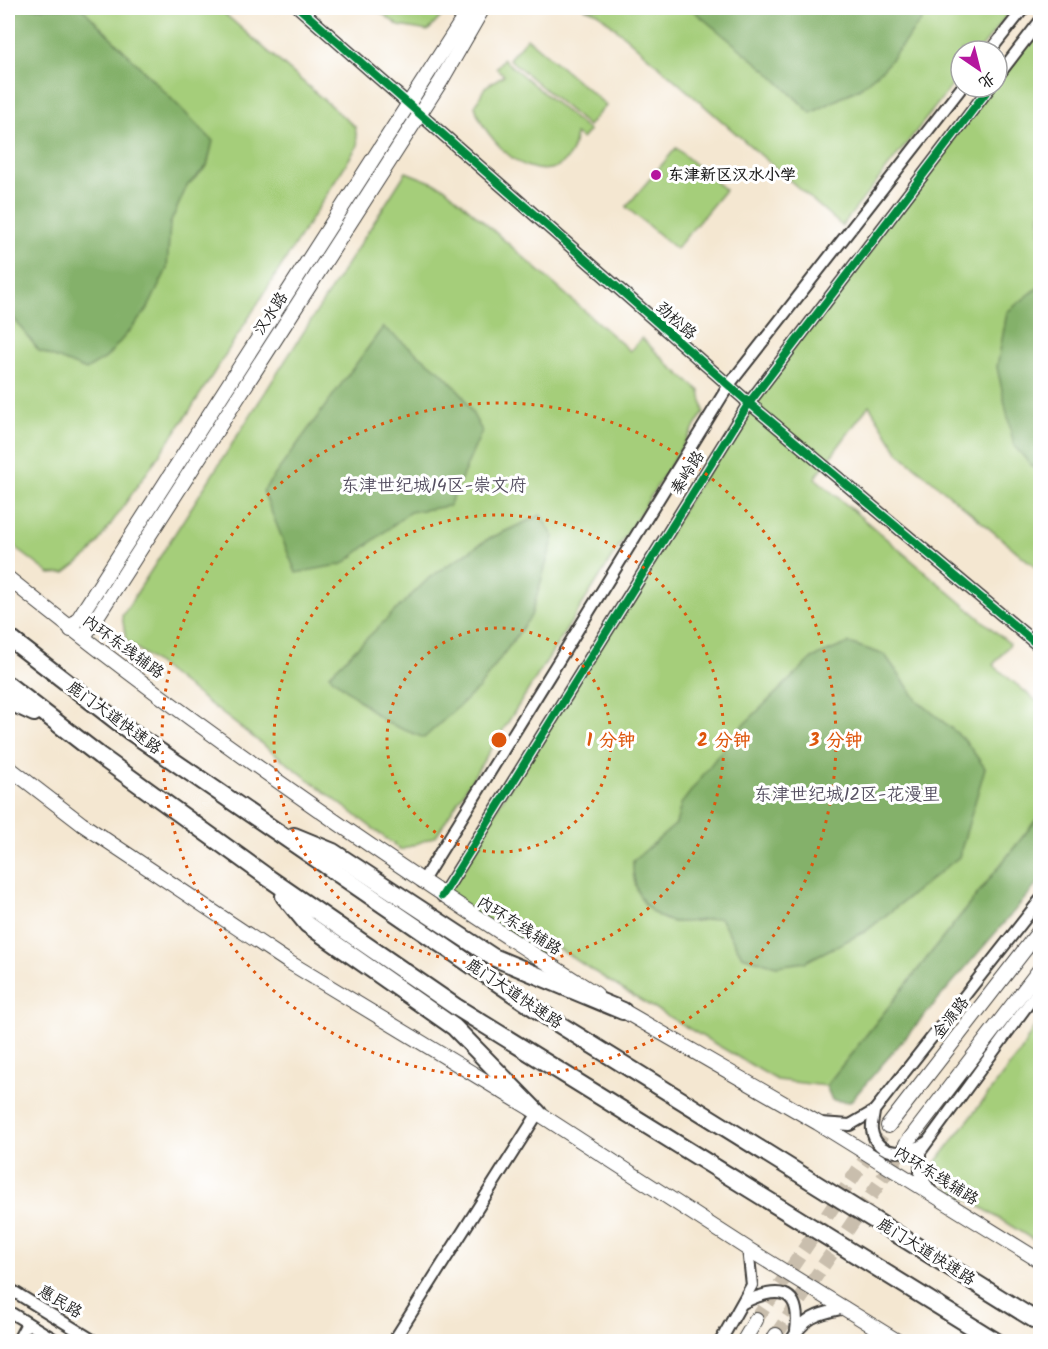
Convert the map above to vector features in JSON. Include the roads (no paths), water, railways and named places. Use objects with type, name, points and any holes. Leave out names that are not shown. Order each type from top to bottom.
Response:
[{"type":"highway","name":"鹿门大道快速路","points":[[8,637],[89,702],[260,822],[549,1018],[1041,1323]]},
{"type":"highway","points":[[8,685],[270,879],[456,1007],[997,1341]]},
{"type":"highway","points":[[8,701],[62,726]]},
{"type":"highway","points":[[260,822],[333,852],[493,957],[623,1011]]},
{"type":"highway","points":[[270,879],[307,924],[454,1027],[538,1113]]},
{"type":"main road","name":"汉水路","points":[[84,638],[414,110],[470,8]]},
{"type":"main road","name":"汉水路","points":[[71,630],[483,8]]},
{"type":"main road","name":"内环东线辅路","points":[[8,578],[71,630],[291,791],[442,896],[623,1011],[818,1123],[1041,1261]]},
{"type":"main road","points":[[8,767],[82,824],[287,962],[538,1113],[748,1249],[899,1341]]},
{"type":"main road","name":"金源路","points":[[888,1126],[1041,930]]},
{"type":"main road","points":[[906,1144],[1041,969]]},
{"type":"main road","points":[[743,1341],[756,1320]]},
{"type":"street","name":"劲松路","points":[[299,8],[729,386],[1041,647]]},
{"type":"street","points":[[999,39],[1024,8]]},
{"type":"street","points":[[1009,62],[1041,21]]},
{"type":"street","name":"秦岭路","points":[[422,882],[729,386],[953,99]]},
{"type":"street","name":"秦岭路","points":[[442,896],[749,403],[981,99]]},
{"type":"street","points":[[818,1123],[850,1125],[874,1111],[1041,900]]},
{"type":"street","points":[[933,1193],[920,1175],[920,1152],[1041,988]]},
{"type":"street","points":[[874,1111],[872,1129],[876,1143],[889,1152],[905,1153],[927,1142]]},
{"type":"street","points":[[393,1341],[538,1113]]},
{"type":"street","points":[[720,1341],[752,1285],[748,1249]]},
{"type":"street","name":"惠民路","points":[[8,1288],[96,1341]]},
{"type":"street","points":[[743,1304],[764,1293],[782,1293],[791,1299],[799,1312],[796,1331]]},
{"type":"street","points":[[790,1341],[796,1331],[812,1316],[844,1308]]},
{"type":"street","name":"惠民路","points":[[8,1311],[59,1341]]},
{"type":"street","points":[[17,1341],[27,1323]]},
{"type":"tunnel","points":[[756,1320],[888,1126]]},
{"type":"tunnel","points":[[776,1335],[906,1144]]},
{"type":"place","name":"东津新区汉水小学","points":[[656,175]]},
{"type":"district","name":"东津世纪城14区-崇文府","points":[[434,486]]},
{"type":"district","name":"东津世纪城12区-花漫里","points":[[847,795]]}]
